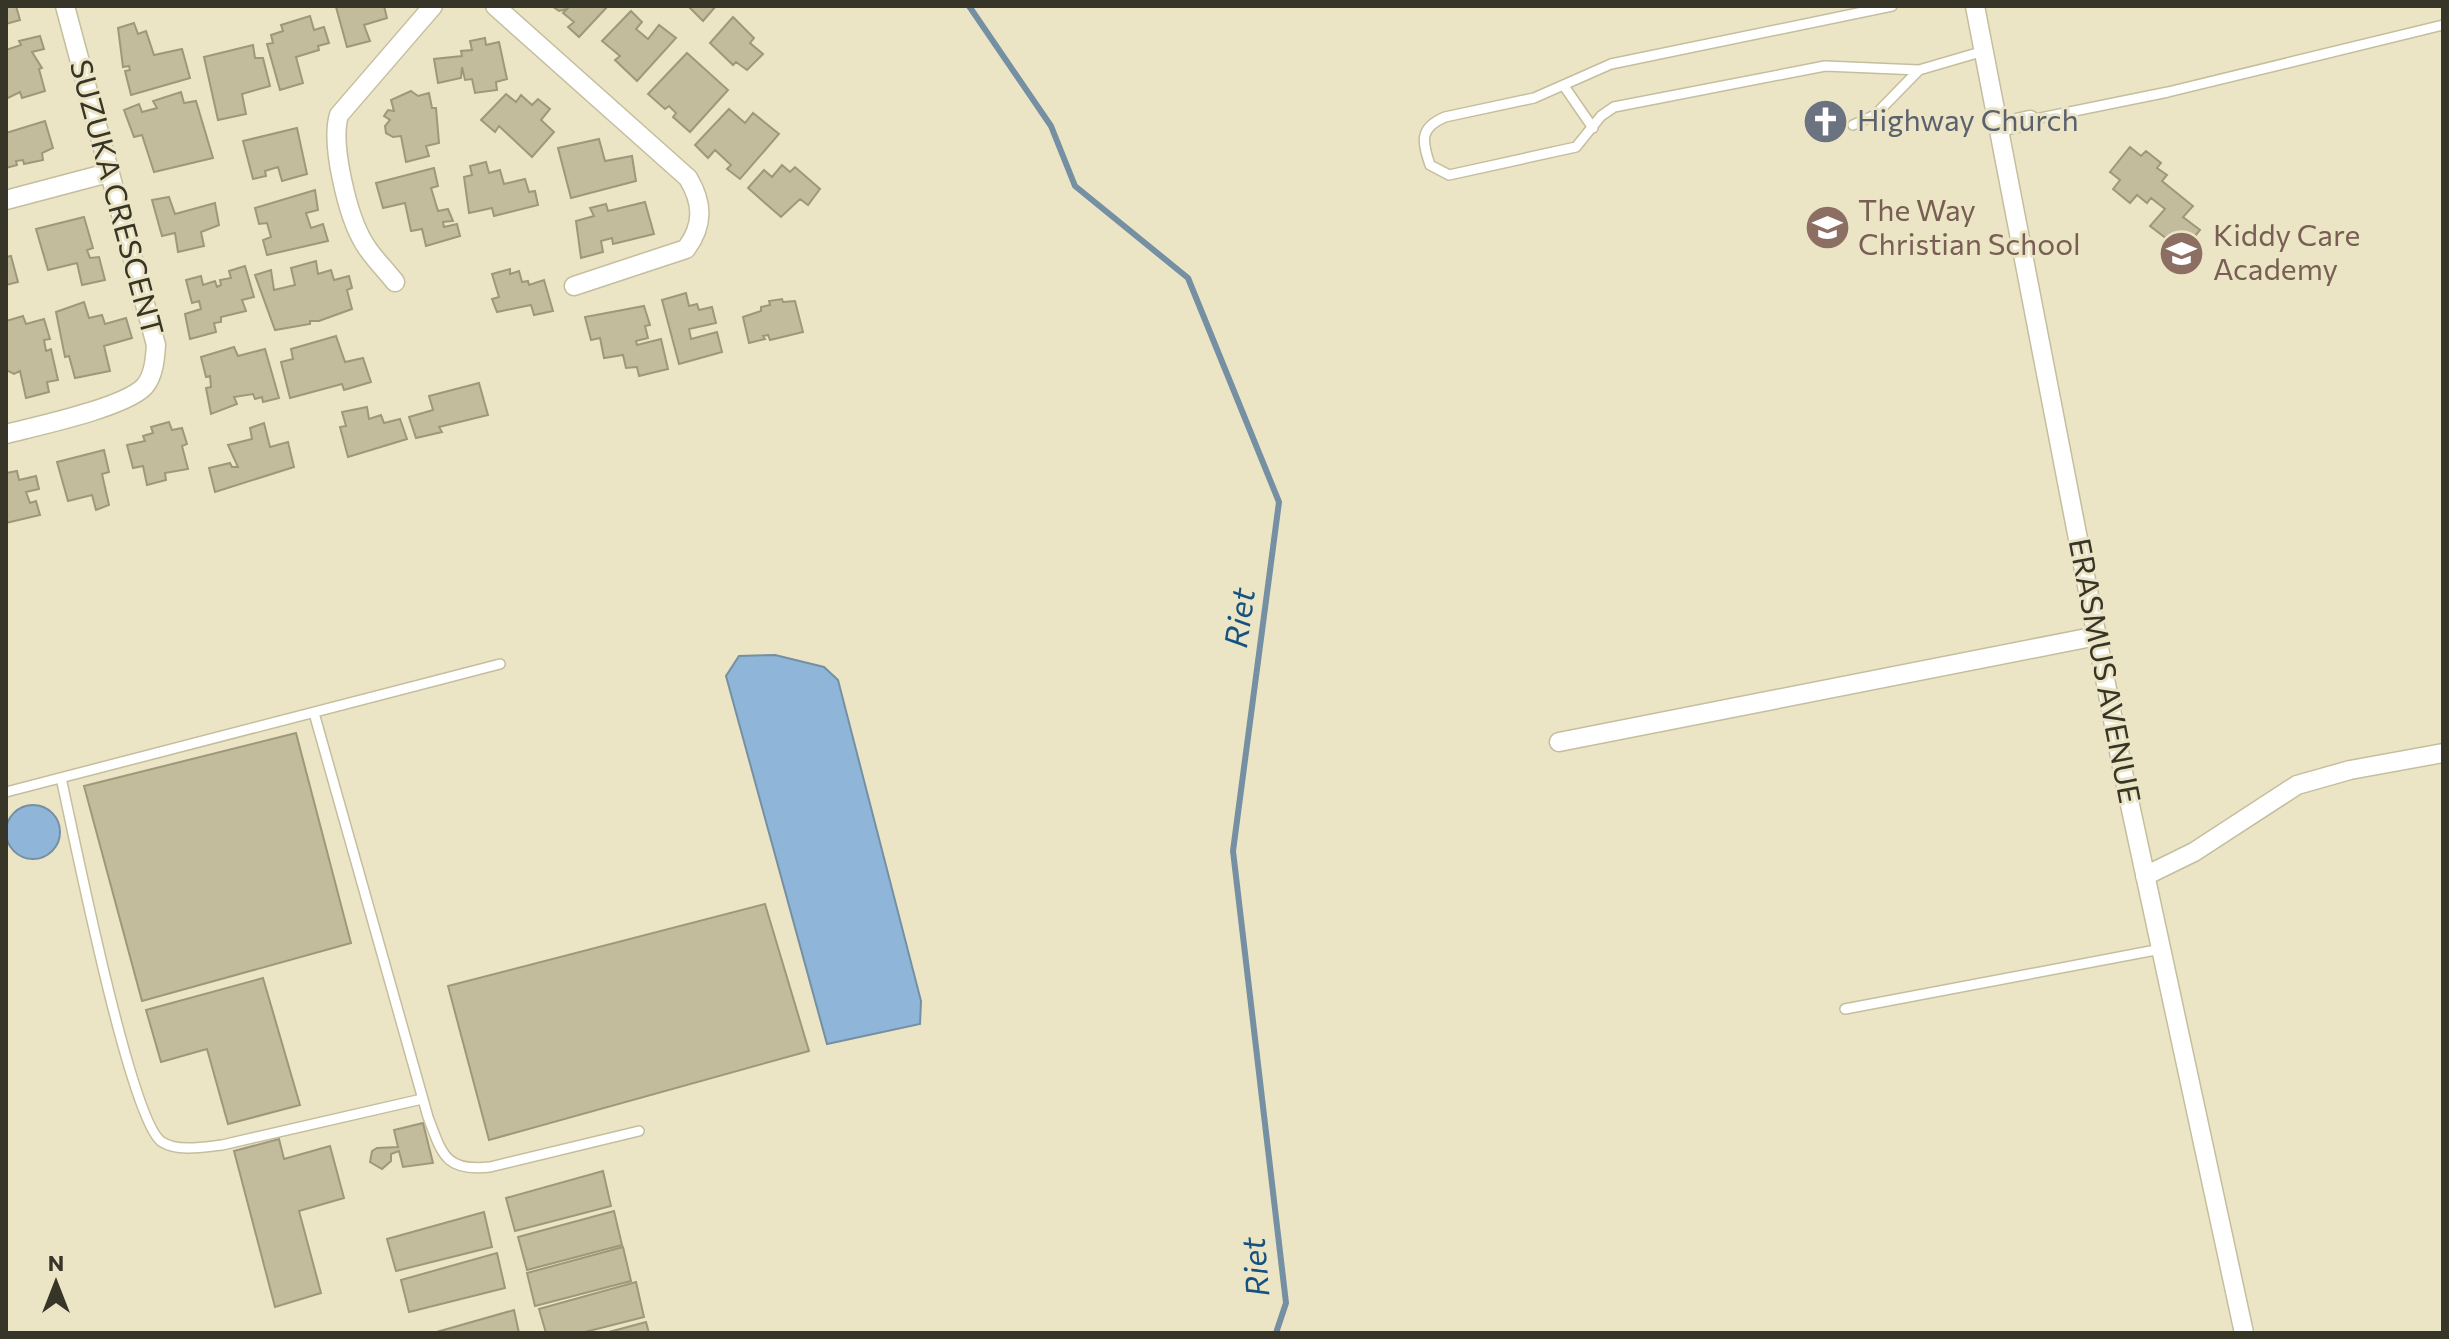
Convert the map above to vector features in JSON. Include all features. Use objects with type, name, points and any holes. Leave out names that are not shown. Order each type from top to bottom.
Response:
[{"type":"street","name":"SUZUKA CRESCENT","points":[[6,434],[126,398],[148,382],[156,345],[65,6]]},
{"type":"street","points":[[395,282],[358,231],[335,136],[339,115],[433,6]]},
{"type":"street","points":[[495,6],[688,178],[697,193],[701,216],[694,238],[686,249],[574,286]]},
{"type":"street","name":"ERASMUS AVENUE","points":[[1975,6],[2145,876],[2244,1333]]},
{"type":"street","points":[[1999,127],[2030,120]]},
{"type":"street","points":[[6,200],[108,173]]},
{"type":"street","points":[[1559,742],[2097,636]]},
{"type":"street","points":[[2145,876],[2194,852],[2297,785],[2350,770],[2443,753]]},
{"type":"lane","points":[[1892,6],[1611,64],[1534,98],[1432,123],[1423,132],[1422,142],[1430,165],[1449,175],[1576,147],[1614,107],[1843,65],[1919,70],[1984,51]]},
{"type":"lane","points":[[2030,120],[2168,92],[2443,25]]},
{"type":"lane","points":[[1853,125],[1875,115],[1919,70]]},
{"type":"lane","points":[[1564,86],[1593,128]]},
{"type":"lane","points":[[6,792],[500,664]]},
{"type":"lane","points":[[314,713],[422,1099],[446,1158],[469,1169],[639,1131]]},
{"type":"lane","points":[[61,778],[106,985],[134,1085],[150,1130],[161,1141],[194,1147],[222,1145],[422,1099]]},
{"type":"lane","points":[[1845,1009],[2161,949]]},
{"type":"water","points":[[775,655],[824,667],[838,680],[921,1001],[920,1024],[827,1044],[726,676],[739,656]]},
{"type":"water","points":[[33,805],[52,813],[60,832],[52,851],[33,859],[14,851],[6,832],[14,813]]},
{"type":"building","points":[[6,6],[16,6],[20,20],[6,24]]},
{"type":"building","points":[[384,6],[387,18],[364,25],[370,41],[347,47],[336,7]]},
{"type":"building","points":[[552,6],[608,6],[579,37],[568,27],[574,22],[563,13],[567,9],[559,11]]},
{"type":"building","points":[[688,6],[716,6],[703,21]]},
{"type":"building","points":[[631,11],[642,22],[636,29],[648,39],[659,25],[676,38],[637,81],[615,60],[620,56],[602,41]]},
{"type":"building","points":[[310,16],[314,30],[324,27],[329,43],[318,46],[319,50],[296,57],[303,83],[280,90],[267,44],[273,43],[271,35],[283,31],[281,25]]},
{"type":"building","points":[[733,17],[754,38],[750,43],[763,54],[747,70],[736,62],[733,65],[710,43]]},
{"type":"building","points":[[134,23],[138,34],[146,31],[154,55],[182,49],[190,78],[131,95],[125,71],[130,70],[129,66],[123,67],[118,28]]},
{"type":"building","points":[[40,36],[44,49],[32,52],[42,68],[39,69],[45,91],[22,98],[20,92],[6,99],[6,50],[21,45],[19,41]]},
{"type":"building","points":[[485,38],[486,45],[499,42],[507,79],[496,82],[497,90],[475,93],[472,79],[465,80],[462,67],[461,78],[438,83],[434,59],[462,56],[461,51],[472,50],[470,41]]},
{"type":"building","points":[[253,45],[255,58],[263,58],[270,86],[242,94],[246,114],[218,120],[204,57]]},
{"type":"building","points":[[687,53],[728,90],[690,132],[673,117],[676,113],[669,106],[665,109],[648,94]]},
{"type":"building","points":[[411,91],[418,96],[429,93],[432,108],[436,108],[439,143],[426,146],[429,156],[406,162],[401,136],[393,137],[386,133],[385,126],[390,120],[384,116],[388,110],[394,111],[391,100]]},
{"type":"building","points":[[181,92],[184,103],[196,101],[213,158],[154,172],[142,135],[134,137],[124,110],[139,104],[142,112],[157,108],[153,101]]},
{"type":"building","points":[[506,94],[516,102],[521,95],[532,105],[538,99],[550,109],[541,120],[554,132],[532,157],[499,126],[495,132],[481,120]]},
{"type":"building","points":[[729,109],[745,123],[753,113],[779,134],[740,179],[727,169],[731,165],[715,150],[708,158],[695,145]]},
{"type":"building","points":[[45,121],[53,148],[42,153],[43,160],[24,164],[23,160],[16,161],[17,165],[6,168],[6,133]]},
{"type":"building","points":[[297,128],[307,174],[282,181],[278,167],[265,171],[266,176],[253,179],[243,141]]},
{"type":"building","points":[[599,139],[605,161],[632,156],[636,181],[571,198],[558,148]]},
{"type":"building","points":[[2130,147],[2141,156],[2146,151],[2161,163],[2157,168],[2167,175],[2162,181],[2193,206],[2183,217],[2200,230],[2183,251],[2150,226],[2165,209],[2151,198],[2147,203],[2137,195],[2130,203],[2113,189],[2120,180],[2110,172]]},
{"type":"building","points":[[486,162],[489,173],[500,170],[504,184],[525,179],[529,192],[535,191],[538,205],[494,216],[492,208],[469,213],[464,177],[472,175],[470,166]]},
{"type":"building","points":[[782,165],[790,172],[795,167],[820,189],[808,205],[800,199],[781,217],[748,188],[764,170],[772,177]]},
{"type":"building","points":[[434,168],[438,186],[431,188],[438,211],[448,209],[453,221],[443,222],[444,227],[457,224],[460,236],[426,246],[422,229],[411,231],[405,203],[383,208],[376,183]]},
{"type":"building","points":[[315,190],[318,210],[306,213],[311,228],[323,224],[328,241],[267,255],[263,240],[271,237],[267,223],[259,224],[255,208]]},
{"type":"building","points":[[169,197],[175,214],[215,203],[219,225],[201,232],[204,246],[178,252],[175,233],[162,236],[152,200]]},
{"type":"building","points":[[645,202],[654,234],[613,244],[612,238],[601,241],[603,252],[581,258],[576,221],[594,216],[590,208],[606,204],[608,211]]},
{"type":"building","points":[[84,217],[93,248],[87,250],[90,258],[99,257],[105,280],[82,285],[77,263],[48,270],[36,229]]},
{"type":"building","points":[[11,256],[18,282],[6,285],[6,257]]},
{"type":"building","points":[[316,261],[318,274],[331,270],[334,280],[349,276],[352,288],[347,290],[352,309],[319,321],[310,321],[310,324],[275,330],[255,275],[271,270],[274,290],[295,285],[291,268]]},
{"type":"building","points":[[245,266],[254,297],[242,300],[246,311],[221,317],[221,322],[214,323],[216,332],[190,339],[185,314],[201,309],[199,301],[192,303],[186,280],[201,276],[203,285],[215,281],[217,287],[221,285],[220,280],[231,278],[229,271]]},
{"type":"building","points":[[510,269],[510,274],[519,271],[522,282],[528,281],[529,285],[544,280],[553,311],[534,315],[531,305],[497,312],[492,299],[499,297],[492,274]]},
{"type":"building","points":[[686,293],[689,306],[697,304],[699,310],[712,307],[716,323],[689,329],[691,339],[717,332],[722,352],[679,364],[662,300]]},
{"type":"building","points":[[782,299],[783,302],[795,301],[803,332],[770,340],[768,335],[763,336],[765,339],[749,343],[743,317],[761,311],[761,307],[770,305],[769,301]]},
{"type":"building","points":[[84,302],[89,318],[102,315],[105,324],[126,318],[132,338],[104,346],[110,371],[75,378],[69,356],[65,357],[56,312]]},
{"type":"building","points":[[644,306],[650,325],[645,326],[648,338],[636,341],[637,345],[661,339],[668,369],[639,376],[637,367],[626,368],[623,355],[604,358],[600,338],[591,340],[585,317]]},
{"type":"building","points":[[23,316],[26,324],[44,319],[50,339],[44,340],[46,351],[51,349],[58,380],[47,382],[49,392],[26,398],[20,371],[14,374],[6,370],[6,321]]},
{"type":"building","points":[[336,336],[345,362],[363,358],[371,382],[344,390],[342,384],[290,398],[281,362],[293,359],[291,349]]},
{"type":"building","points":[[234,347],[238,356],[265,349],[279,398],[263,402],[262,397],[255,399],[253,394],[234,397],[237,404],[211,414],[206,388],[211,387],[210,376],[206,377],[201,357]]},
{"type":"building","points":[[479,383],[488,415],[439,427],[442,432],[416,438],[409,417],[433,410],[429,396]]},
{"type":"building","points":[[367,407],[369,419],[381,415],[384,423],[400,419],[407,439],[348,457],[340,427],[346,426],[342,412]]},
{"type":"building","points":[[169,422],[172,430],[182,428],[187,444],[182,446],[188,469],[165,473],[166,480],[147,485],[143,466],[133,468],[127,445],[145,441],[143,436],[153,433],[151,427]]},
{"type":"building","points":[[264,423],[270,447],[288,442],[294,467],[215,492],[209,468],[230,463],[232,467],[238,467],[228,445],[252,439],[250,428]]},
{"type":"building","points":[[104,450],[109,472],[102,474],[109,505],[96,510],[92,495],[68,501],[57,462]]},
{"type":"building","points":[[17,471],[19,480],[36,476],[39,489],[26,492],[30,503],[36,501],[40,515],[6,523],[6,473]]},
{"type":"building","points":[[296,733],[351,943],[142,1001],[84,786]]},
{"type":"building","points":[[765,904],[809,1051],[489,1140],[448,986]]},
{"type":"building","points":[[263,978],[300,1105],[228,1124],[207,1049],[161,1062],[146,1010]]},
{"type":"building","points":[[423,1123],[433,1163],[403,1167],[399,1151],[391,1154],[391,1161],[382,1169],[370,1162],[372,1151],[377,1148],[398,1147],[394,1130]]},
{"type":"building","points":[[279,1139],[284,1159],[330,1146],[344,1198],[299,1211],[321,1293],[275,1307],[234,1151]]},
{"type":"building","points":[[603,1171],[611,1206],[515,1231],[506,1198]]},
{"type":"building","points":[[614,1211],[622,1245],[527,1270],[518,1237]]},
{"type":"building","points":[[484,1212],[492,1247],[396,1271],[387,1239]]},
{"type":"building","points":[[623,1247],[631,1281],[535,1306],[527,1273]]},
{"type":"building","points":[[497,1253],[505,1288],[409,1312],[401,1280]]},
{"type":"building","points":[[636,1282],[644,1317],[581,1333],[546,1333],[539,1309]]},
{"type":"building","points":[[514,1310],[519,1333],[433,1333]]},
{"type":"building","points":[[646,1322],[649,1333],[605,1333]]},
{"type":"waterway","name":"Riet","points":[[969,6],[1051,126],[1075,186],[1188,278],[1279,502],[1233,851],[1286,1303],[1276,1333]]},
{"type":"place","name":"Highway Church","points":[[1826,121]]},
{"type":"place","name":"The Way Christian School","points":[[1827,228]]},
{"type":"place","name":"Kiddy Care Academy","points":[[2182,253]]}]
